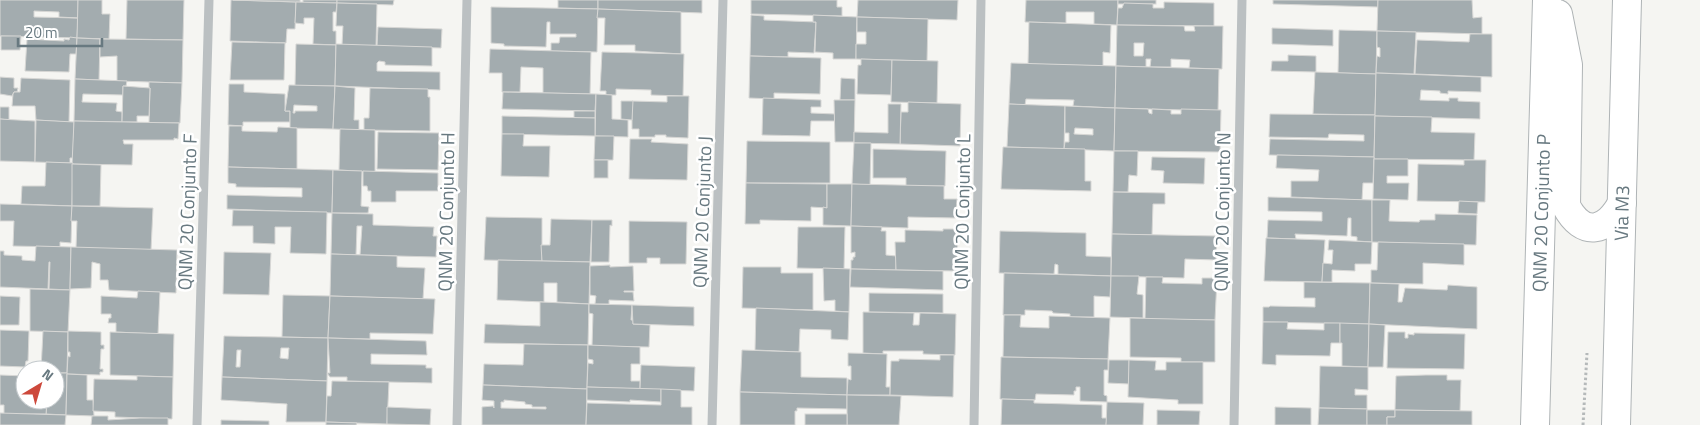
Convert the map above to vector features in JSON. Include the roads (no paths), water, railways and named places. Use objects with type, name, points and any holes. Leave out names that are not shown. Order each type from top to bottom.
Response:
[{"type":"main road","name":"QNM 20 Conjunto P","points":[[1535,425],[1547,0]]},
{"type":"main road","points":[[1556,0],[1568,65],[1566,206],[1576,221],[1595,228],[1611,219],[1622,203]]},
{"type":"main road","name":"Via M3","points":[[1616,425],[1628,0]]},
{"type":"street","name":"QNM 20 Conjunto F","points":[[197,425],[209,0]]},
{"type":"street","name":"QNM 20 Conjunto H","points":[[457,425],[467,0]]},
{"type":"street","name":"QNM 20 Conjunto J","points":[[712,425],[723,0]]},
{"type":"street","name":"QNM 20 Conjunto L","points":[[974,425],[982,0]]},
{"type":"street","name":"QNM 20 Conjunto N","points":[[1234,425],[1242,0]]}]
